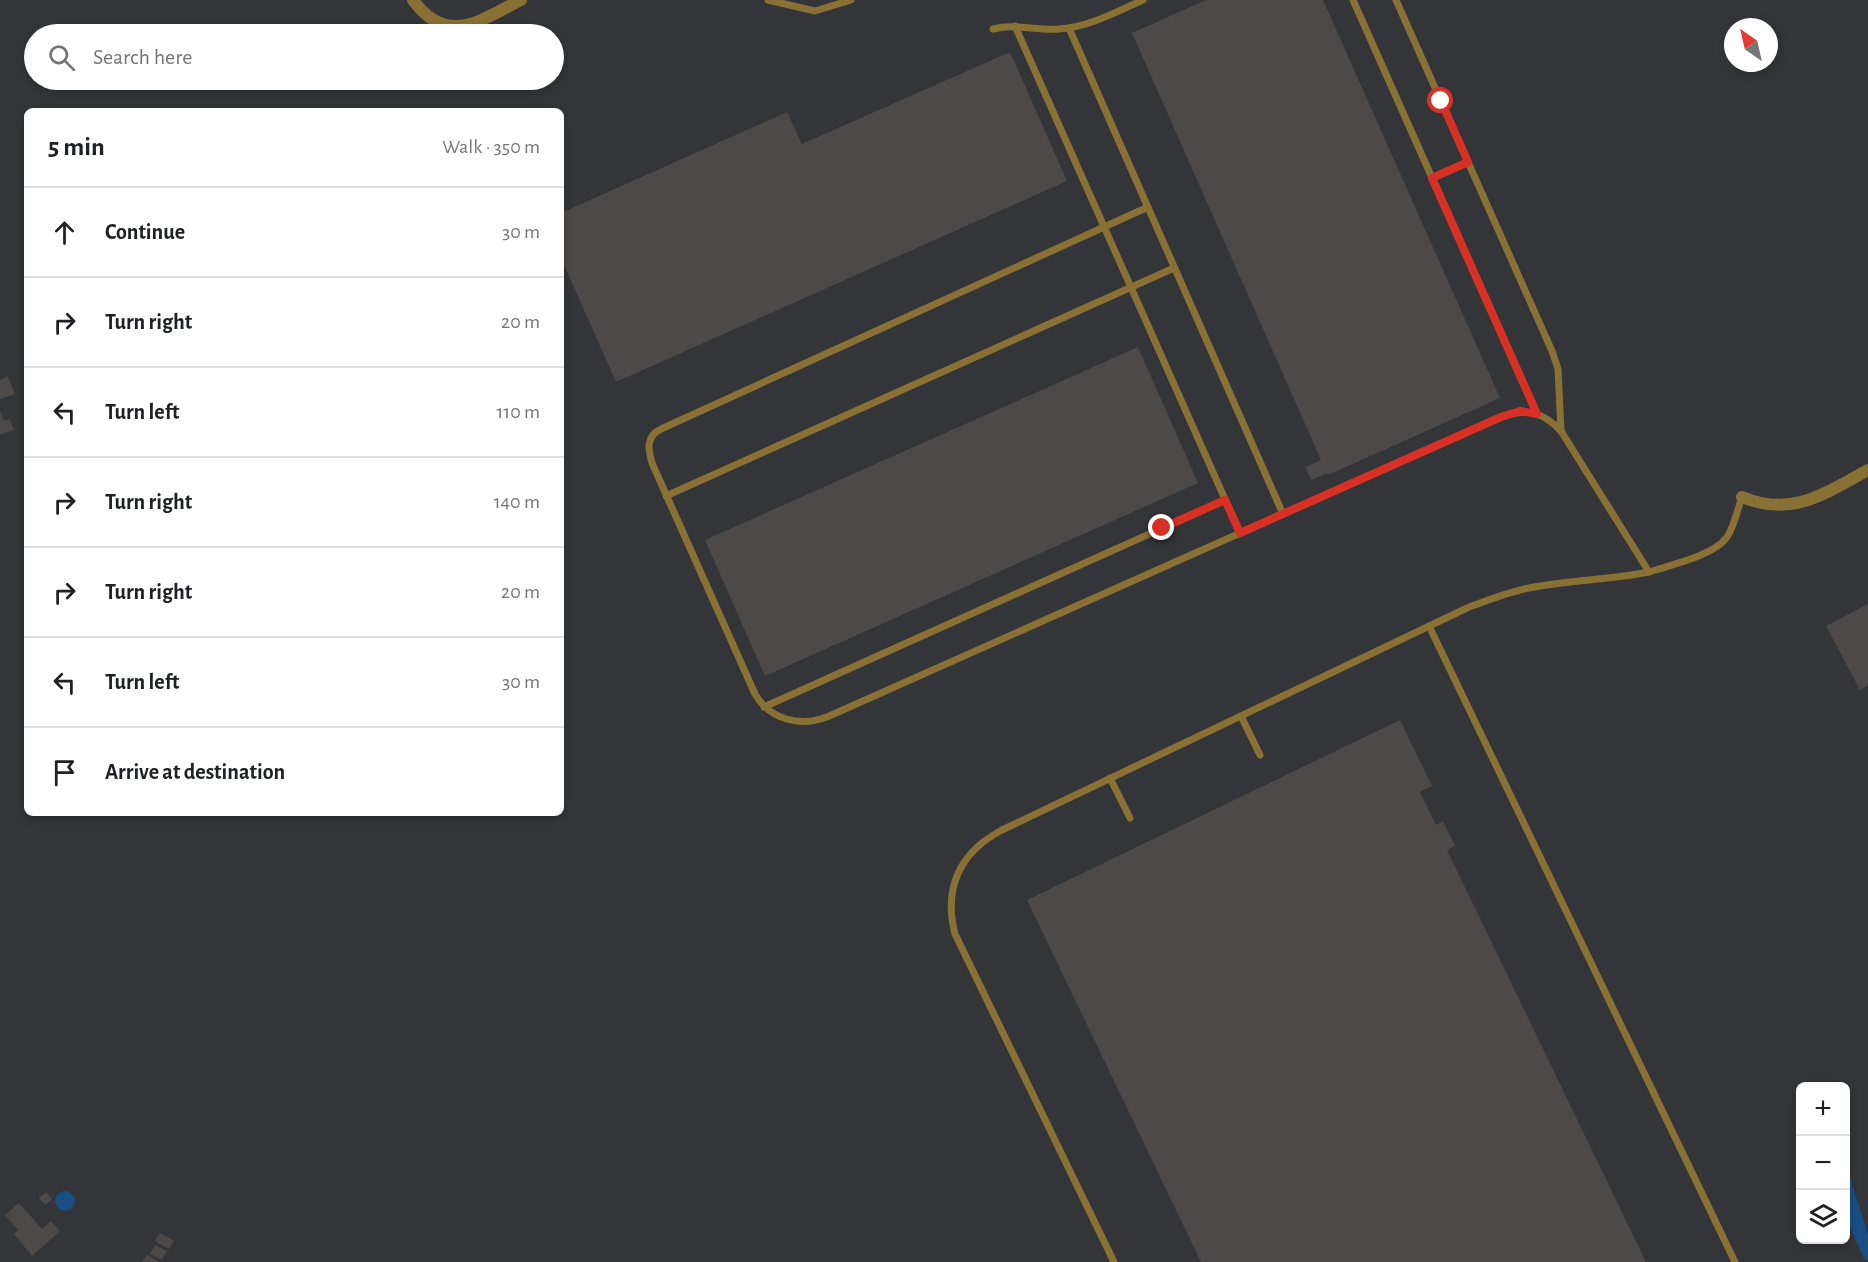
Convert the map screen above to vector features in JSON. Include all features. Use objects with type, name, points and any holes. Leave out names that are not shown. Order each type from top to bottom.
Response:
[{"type":"street","points":[[413,0],[425,15],[445,24]]},
{"type":"street","points":[[470,24],[521,0]]},
{"type":"street","points":[[1742,496],[1758,503],[1773,505],[1802,503],[1813,500],[1868,470]]},
{"type":"lane","points":[[768,0],[815,11],[851,0]]},
{"type":"lane","points":[[993,29],[1015,26],[1041,29],[1069,28],[1101,19],[1143,0]]},
{"type":"lane","points":[[1353,0],[1537,414]]},
{"type":"lane","points":[[1396,0],[1556,362],[1561,431]]},
{"type":"lane","points":[[1015,26],[1240,533]]},
{"type":"lane","points":[[1069,28],[1283,514]]},
{"type":"lane","points":[[1432,178],[1468,162]]},
{"type":"lane","points":[[1148,207],[656,431],[650,440],[648,451],[652,463],[755,694],[764,707],[790,720],[807,722],[827,717],[1501,417],[1520,411],[1547,418],[1561,431],[1649,572]]},
{"type":"lane","points":[[666,496],[1174,268]]},
{"type":"lane","points":[[1114,1262],[955,934],[950,910],[953,890],[961,868],[969,855],[1002,830],[1467,608],[1506,593],[1529,588],[1649,572],[1714,548],[1727,537],[1742,496]]},
{"type":"lane","points":[[764,707],[1225,500]]},
{"type":"lane","points":[[1429,626],[1736,1262]]},
{"type":"lane","points":[[1241,716],[1260,755]]},
{"type":"lane","points":[[1110,778],[1130,818]]},
{"type":"water","points":[[1850,1178],[1868,1234],[1868,1261],[1864,1258],[1850,1228]]},
{"type":"water","points":[[65,1191],[72,1194],[75,1201],[72,1208],[65,1211],[58,1208],[55,1201],[58,1194]]},
{"type":"building","points":[[1206,0],[1323,0],[1500,398],[1328,475],[1327,473],[1311,480],[1305,467],[1321,460],[1132,33]]},
{"type":"building","points":[[1010,52],[1067,181],[616,382],[564,265],[564,212],[787,112],[802,144]]},
{"type":"building","points":[[1138,347],[1198,483],[765,676],[705,540]]},
{"type":"building","points":[[8,376],[15,394],[0,399],[0,380]]},
{"type":"building","points":[[0,410],[4,421],[10,419],[14,430],[0,435]]},
{"type":"building","points":[[1868,604],[1868,685],[1860,690],[1826,626]]},
{"type":"building","points":[[1400,720],[1432,786],[1420,792],[1436,825],[1443,821],[1455,846],[1447,850],[1646,1262],[1201,1262],[1027,900]]},
{"type":"building","points":[[46,1192],[52,1199],[45,1205],[39,1198]]},
{"type":"building","points":[[19,1203],[42,1229],[51,1221],[60,1231],[32,1256],[14,1234],[18,1230],[5,1215]]},
{"type":"building","points":[[160,1233],[174,1241],[169,1249],[155,1241]]},
{"type":"building","points":[[155,1245],[167,1251],[162,1260],[150,1254]]},
{"type":"building","points":[[147,1255],[159,1262],[142,1262]]},
{"type":"route","points":[[1162,528],[1225,500],[1240,533],[1501,417],[1520,411],[1537,414],[1432,178],[1468,162],[1441,101]]}]
